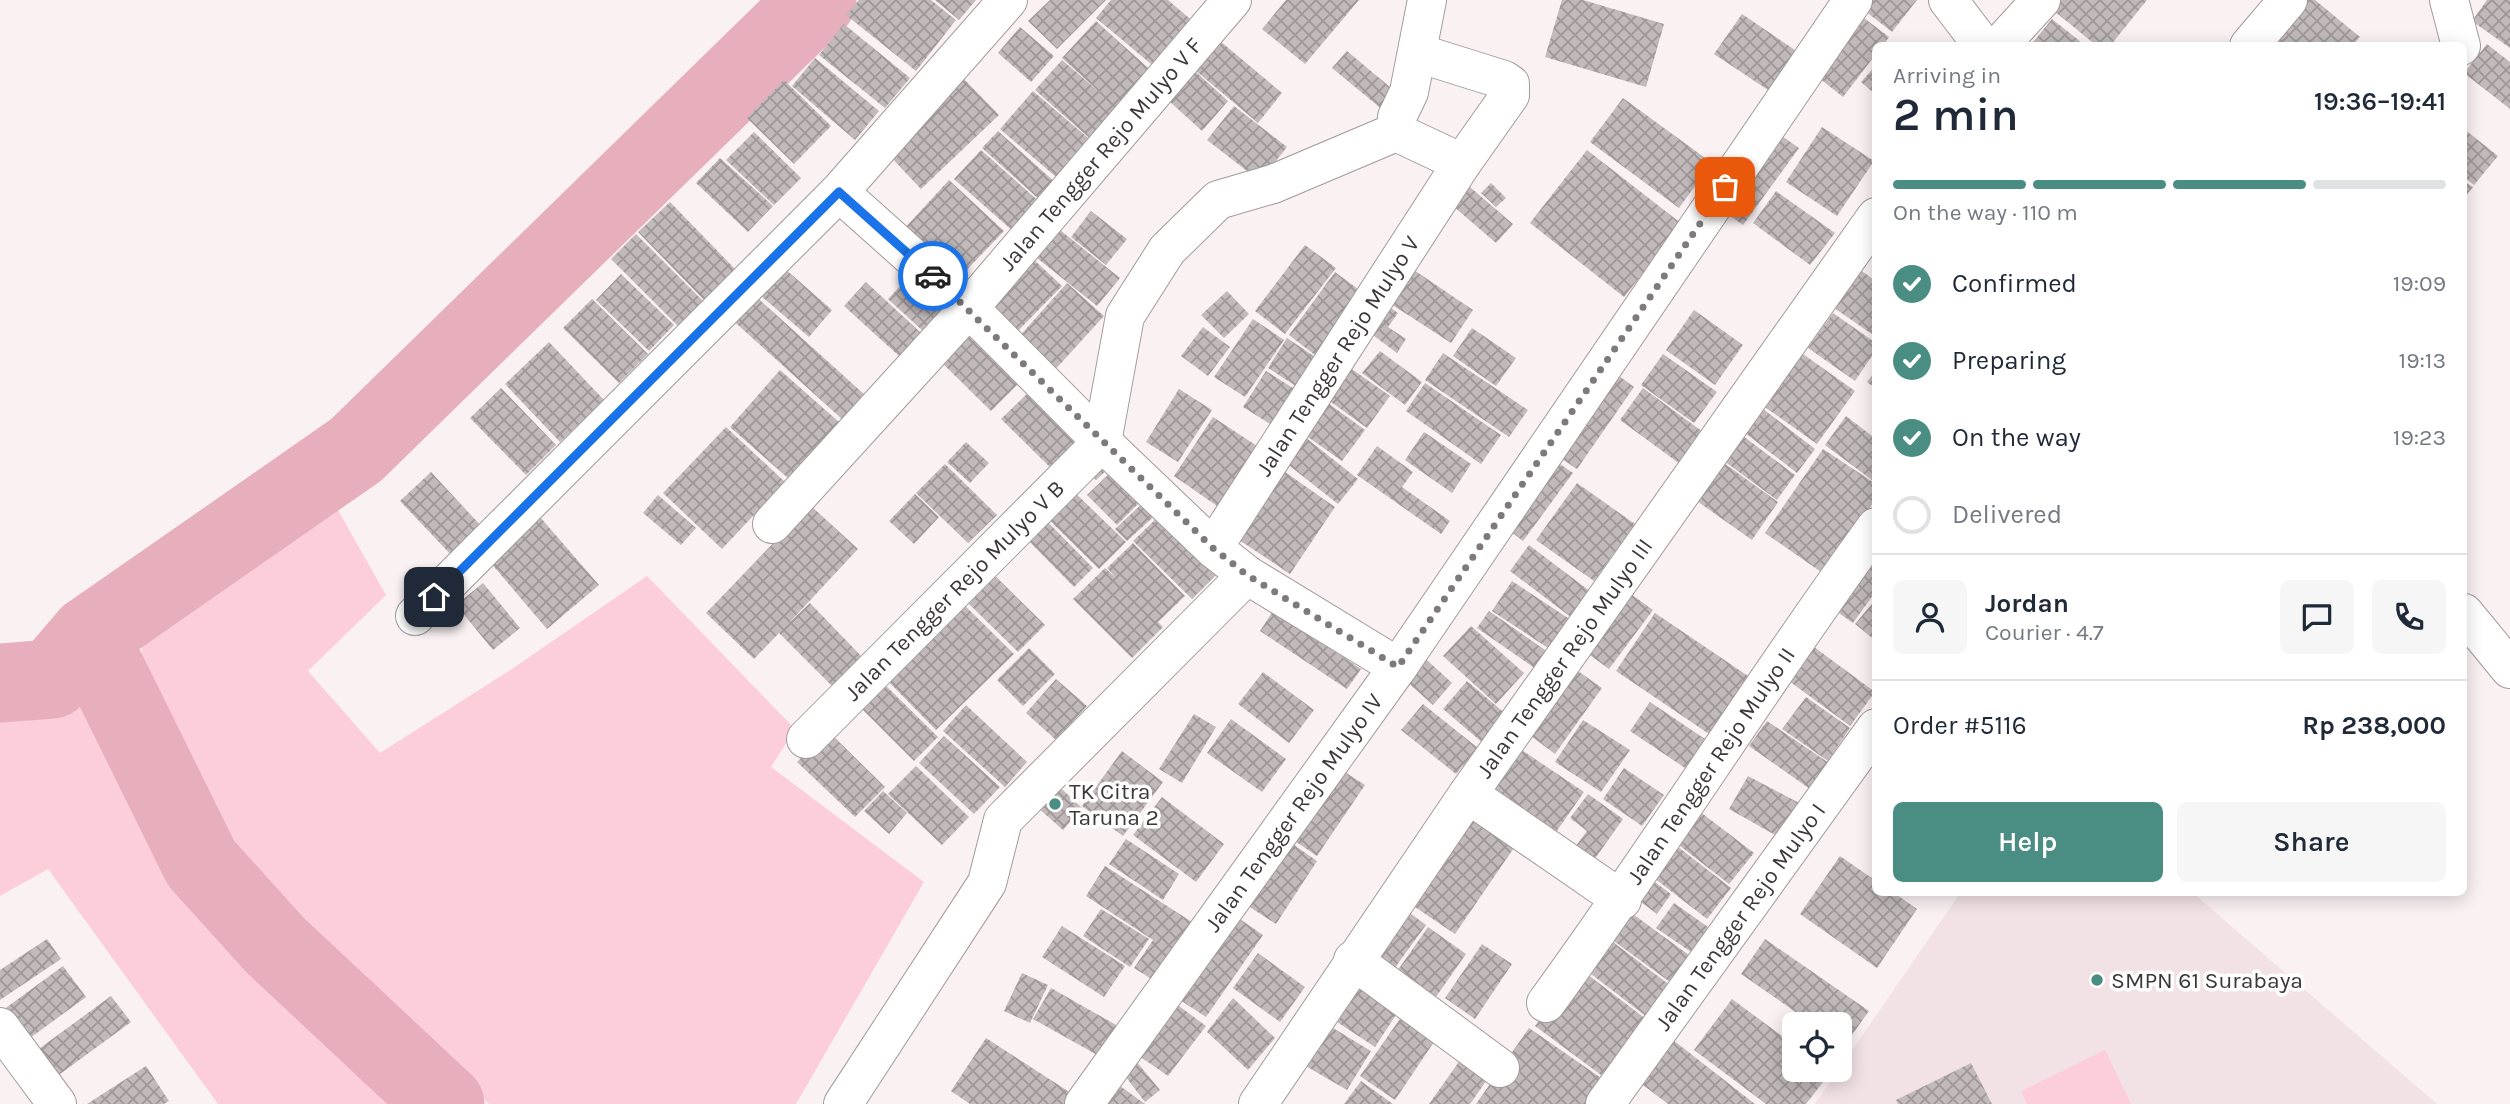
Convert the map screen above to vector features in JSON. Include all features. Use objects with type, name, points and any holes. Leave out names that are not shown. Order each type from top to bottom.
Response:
[{"type":"street","points":[[415,616],[839,192],[1008,0]]},
{"type":"street","name":"Jalan Tengger Rejo Mulyo V F","points":[[772,524],[968,308],[1232,0]]},
{"type":"street","points":[[1396,132],[1397,117],[1409,92],[1427,0]]},
{"type":"street","name":"Jalan Tengger Rejo Mulyo IV","points":[[1084,1104],[1398,667],[1853,0]]},
{"type":"street","points":[[1948,0],[1980,42]]},
{"type":"street","points":[[2003,42],[2041,0]]},
{"type":"street","points":[[2252,42],[2288,0]]},
{"type":"street","points":[[2449,0],[2460,42]]},
{"type":"street","name":"Jalan Tengger Rejo Mulyo V","points":[[1213,548],[1462,163],[1510,96],[1510,84],[1504,80],[1418,53]]},
{"type":"street","points":[[1102,442],[1125,316],[1167,250],[1218,200],[1273,184],[1396,132],[1462,163]]},
{"type":"street","points":[[839,192],[968,308],[1213,548],[1247,575],[1398,667]]},
{"type":"street","name":"Jalan Tengger Rejo Mulyo III","points":[[1258,1104],[1468,793],[1872,222]]},
{"type":"street","name":"Jalan Tengger Rejo Mulyo V B","points":[[806,739],[1102,442]]},
{"type":"street","name":"Jalan Tengger Rejo Mulyo II","points":[[1546,1003],[1622,900],[1813,614],[1872,533]]},
{"type":"street","points":[[843,1104],[987,883],[1003,820],[1247,575]]},
{"type":"street","points":[[2467,617],[2510,669]]},
{"type":"street","name":"Jalan Tengger Rejo Mulyo I","points":[[1605,1104],[1872,734]]},
{"type":"street","points":[[1468,793],[1622,900]]},
{"type":"street","points":[[1353,960],[1500,1068]]},
{"type":"street","points":[[0,1027],[57,1104]]},
{"type":"shaded area","points":[[335,505],[386,595],[308,671],[380,753],[512,669],[647,576],[795,729],[771,767],[924,882],[796,1104],[489,1104],[290,917],[196,796],[139,689],[142,646]]},
{"type":"shaded area","points":[[93,686],[173,874],[417,1104],[218,1104],[48,869],[0,896],[0,722],[66,711]]},
{"type":"shaded area","name":"SMPN 61 Surabaya","points":[[1958,896],[2196,896],[2437,1104],[1815,1104],[1830,1082],[1852,1082],[1852,1050]]},
{"type":"shaded area","points":[[2105,1050],[2131,1104],[2027,1104],[2021,1091]]},
{"type":"building","points":[[859,0],[931,0],[956,20],[916,71],[846,15]]},
{"type":"building","points":[[935,0],[976,0],[959,20]]},
{"type":"building","points":[[1050,0],[1106,0],[1057,49],[1028,21]]},
{"type":"building","points":[[1111,0],[1168,0],[1202,29],[1163,74],[1096,18]]},
{"type":"building","points":[[1286,0],[1359,0],[1305,64],[1262,29]]},
{"type":"building","points":[[1562,0],[1583,0],[1664,24],[1646,87],[1545,57]]},
{"type":"building","points":[[1865,0],[1917,0],[1892,32],[1860,7]]},
{"type":"building","points":[[2061,0],[2147,0],[2113,42],[2092,42],[2053,10]]},
{"type":"building","points":[[2298,0],[2315,0],[2360,37],[2356,42],[2264,42]]},
{"type":"building","points":[[2487,0],[2510,0],[2510,48],[2472,21]]},
{"type":"building","points":[[1742,14],[1804,56],[1777,96],[1714,54]]},
{"type":"building","points":[[1860,15],[1889,37],[1886,42],[1872,42],[1872,59],[1843,97],[1814,74]]},
{"type":"building","points":[[2052,19],[2081,42],[2033,42]]},
{"type":"building","points":[[1096,21],[1157,76],[1094,142],[1035,90],[1062,60],[1103,95],[1062,58]]},
{"type":"building","points":[[844,24],[910,78],[885,108],[819,55]]},
{"type":"building","points":[[1020,27],[1054,56],[1031,82],[998,53]]},
{"type":"building","points":[[1220,41],[1282,93],[1258,123],[1195,70]]},
{"type":"building","points":[[2487,44],[2510,62],[2510,109],[2467,75],[2467,69]]},
{"type":"building","points":[[1347,51],[1403,98],[1389,115],[1332,68]]},
{"type":"building","points":[[815,58],[879,111],[855,140],[792,86]]},
{"type":"building","points":[[1872,70],[1872,92],[1861,82]]},
{"type":"building","points":[[1196,72],[1228,101],[1202,131],[1169,101]]},
{"type":"building","points":[[963,78],[999,115],[921,189],[886,152]]},
{"type":"building","points":[[784,80],[831,126],[794,164],[747,118]]},
{"type":"building","points":[[1033,91],[1094,143],[1062,182],[1000,129]]},
{"type":"building","points":[[1623,98],[1712,163],[1679,208],[1590,142]]},
{"type":"building","points":[[1234,106],[1287,147],[1260,181],[1207,140]]},
{"type":"building","points":[[1822,127],[1872,160],[1872,164],[1837,216],[1786,182]]},
{"type":"building","points":[[998,131],[1057,184],[1041,201],[982,148]]},
{"type":"building","points":[[1775,131],[1799,148],[1743,225],[1720,209]]},
{"type":"building","points":[[2467,131],[2498,156],[2474,185],[2467,179]]},
{"type":"building","points":[[754,132],[801,178],[774,205],[726,160]]},
{"type":"building","points":[[981,150],[1042,204],[1015,233],[954,179]]},
{"type":"building","points":[[1587,150],[1682,224],[1624,297],[1530,223]]},
{"type":"building","points":[[720,158],[773,206],[748,232],[696,183]]},
{"type":"building","points":[[949,180],[1004,231],[957,280],[903,230]]},
{"type":"building","points":[[1491,183],[1506,198],[1496,207],[1481,193]]},
{"type":"building","points":[[2467,183],[2473,187],[2467,194]]},
{"type":"building","points":[[1470,187],[1513,224],[1496,243],[1453,206]]},
{"type":"building","points":[[1776,191],[1835,233],[1810,265],[1753,223]]},
{"type":"building","points":[[670,202],[736,270],[705,301],[638,232]]},
{"type":"building","points":[[1091,211],[1127,239],[1106,265],[1071,237]]},
{"type":"building","points":[[1055,226],[1120,278],[1097,306],[1032,254]]},
{"type":"building","points":[[636,234],[704,302],[679,327],[611,259]]},
{"type":"building","points":[[1305,245],[1336,268],[1285,334],[1255,311]]},
{"type":"building","points":[[1029,255],[1062,286],[1014,335],[982,305]]},
{"type":"building","points":[[1853,265],[1872,278],[1872,334],[1827,303]]},
{"type":"building","points":[[784,268],[832,310],[809,337],[760,295]]},
{"type":"building","points":[[1411,268],[1473,310],[1451,343],[1388,302]]},
{"type":"building","points":[[915,270],[951,303],[924,332],[888,299]]},
{"type":"building","points":[[1335,272],[1362,292],[1315,355],[1289,335]]},
{"type":"building","points":[[621,274],[674,325],[649,351],[596,300]]},
{"type":"building","points":[[866,282],[921,333],[899,356],[844,306]]},
{"type":"building","points":[[1067,283],[1104,316],[1052,373],[1016,340]]},
{"type":"building","points":[[1227,291],[1249,314],[1224,338],[1201,315]]},
{"type":"building","points":[[751,292],[865,395],[843,420],[728,316]]},
{"type":"building","points":[[592,299],[648,354],[619,383],[563,328]]},
{"type":"building","points":[[1385,304],[1398,313],[1388,327],[1406,339],[1397,353],[1366,330]]},
{"type":"building","points":[[1694,310],[1743,345],[1715,385],[1666,350]]},
{"type":"building","points":[[1833,313],[1872,340],[1872,356],[1855,381],[1808,348]]},
{"type":"building","points":[[1253,319],[1284,340],[1245,397],[1214,377]]},
{"type":"building","points":[[1203,327],[1230,347],[1208,376],[1181,356]]},
{"type":"building","points":[[1472,328],[1516,358],[1496,386],[1453,356]]},
{"type":"building","points":[[964,331],[1018,384],[991,411],[937,358]]},
{"type":"building","points":[[1287,338],[1324,363],[1305,392],[1268,368]]},
{"type":"building","points":[[549,342],[604,400],[560,442],[505,384]]},
{"type":"building","points":[[1796,349],[1855,391],[1817,444],[1758,402]]},
{"type":"building","points":[[1380,351],[1422,382],[1405,405],[1362,373]]},
{"type":"building","points":[[1443,353],[1528,410],[1509,437],[1425,380]]},
{"type":"building","points":[[1663,354],[1717,392],[1694,423],[1641,385]]},
{"type":"building","points":[[1346,365],[1390,396],[1367,428],[1324,397]]},
{"type":"building","points":[[1608,368],[1634,387],[1577,469],[1550,451]]},
{"type":"building","points":[[780,370],[839,422],[788,478],[730,427]]},
{"type":"building","points":[[1266,371],[1301,393],[1278,429],[1243,407]]},
{"type":"building","points":[[1425,383],[1501,435],[1481,464],[1406,411]]},
{"type":"building","points":[[1035,386],[1090,440],[1057,474],[1001,419]]},
{"type":"building","points":[[501,388],[556,445],[526,475],[470,418]]},
{"type":"building","points":[[1643,388],[1703,432],[1680,464],[1620,420]]},
{"type":"building","points":[[1179,389],[1212,410],[1178,462],[1146,442]]},
{"type":"building","points":[[1321,398],[1365,430],[1342,461],[1298,430]]},
{"type":"building","points":[[1758,405],[1815,449],[1797,473],[1740,429]]},
{"type":"building","points":[[1846,416],[1872,436],[1872,480],[1825,445]]},
{"type":"building","points":[[1213,417],[1260,448],[1220,508],[1174,476]]},
{"type":"building","points":[[726,427],[785,482],[722,549],[663,493]]},
{"type":"building","points":[[1735,430],[1795,475],[1777,500],[1716,455]]},
{"type":"building","points":[[1424,432],[1471,464],[1452,493],[1405,460]]},
{"type":"building","points":[[1301,434],[1358,479],[1338,504],[1281,459]]},
{"type":"building","points":[[966,442],[989,463],[970,483],[947,462]]},
{"type":"building","points":[[1377,446],[1413,472],[1402,487],[1450,521],[1441,534],[1357,475]]},
{"type":"building","points":[[1823,449],[1872,481],[1872,505],[1824,574],[1765,533]]},
{"type":"building","points":[[1714,456],[1778,502],[1752,540],[1687,494]]},
{"type":"building","points":[[1550,457],[1573,473],[1523,541],[1501,524]]},
{"type":"building","points":[[945,464],[997,515],[968,543],[916,493]]},
{"type":"building","points":[[1110,467],[1096,480],[1085,469]]},
{"type":"building","points":[[1278,467],[1335,507],[1290,574],[1232,535]]},
{"type":"building","points":[[1112,471],[1141,501],[1117,525],[1087,495]]},
{"type":"building","points":[[431,472],[483,528],[453,557],[400,501]]},
{"type":"building","points":[[1577,483],[1635,524],[1594,581],[1536,540]]},
{"type":"building","points":[[1067,485],[1126,542],[1099,569],[1041,512]]},
{"type":"building","points":[[915,494],[939,517],[914,544],[889,521]]},
{"type":"building","points":[[658,495],[696,528],[681,545],[643,513]]},
{"type":"building","points":[[1147,499],[1159,512],[1127,541],[1115,529]]},
{"type":"building","points":[[810,505],[858,549],[788,624],[810,603],[865,660],[835,689],[779,633],[754,659],[706,613]]},
{"type":"building","points":[[1039,513],[1093,568],[1074,587],[1020,532]]},
{"type":"building","points":[[1162,513],[1220,571],[1192,599],[1133,541]]},
{"type":"building","points":[[540,517],[599,585],[547,629],[489,561]]},
{"type":"building","points":[[1133,543],[1185,596],[1158,622],[1163,627],[1132,658],[1073,599],[1105,568],[1116,578],[1107,568]]},
{"type":"building","points":[[1529,545],[1591,592],[1572,618],[1510,571]]},
{"type":"building","points":[[1872,555],[1872,597],[1853,623],[1826,604]]},
{"type":"building","points":[[991,572],[1045,625],[1018,652],[964,599]]},
{"type":"building","points":[[1512,581],[1571,620],[1551,650],[1492,611]]},
{"type":"building","points":[[483,583],[520,628],[493,650],[456,605]]},
{"type":"building","points":[[1628,592],[1653,610],[1609,669],[1583,650]]},
{"type":"building","points":[[956,597],[1014,654],[936,730],[880,673]]},
{"type":"building","points":[[1872,604],[1872,638],[1855,624]]},
{"type":"building","points":[[1273,611],[1361,669],[1347,689],[1260,631]]},
{"type":"building","points":[[1489,611],[1548,652],[1536,669],[1477,628]]},
{"type":"building","points":[[1655,613],[1751,678],[1712,736],[1616,671]]},
{"type":"building","points":[[1471,626],[1524,673],[1496,704],[1443,656]]},
{"type":"building","points":[[1806,641],[1872,690],[1872,696],[1850,726],[1781,675]]},
{"type":"building","points":[[1029,648],[1055,674],[1023,706],[997,680]]},
{"type":"building","points":[[1416,650],[1452,683],[1433,705],[1396,672]]},
{"type":"building","points":[[1565,662],[1602,688],[1555,754],[1519,727]]},
{"type":"building","points":[[1263,672],[1314,710],[1289,743],[1238,704]]},
{"type":"building","points":[[878,678],[938,737],[914,761],[855,702]]},
{"type":"building","points":[[1056,679],[1087,706],[1056,740],[1026,713]]},
{"type":"building","points":[[1467,681],[1508,716],[1484,744],[1443,709]]},
{"type":"building","points":[[1806,697],[1850,728],[1828,761],[1782,729]]},
{"type":"building","points":[[1650,702],[1705,739],[1685,768],[1630,731]]},
{"type":"building","points":[[1423,704],[1478,748],[1456,774],[1401,730]]},
{"type":"building","points":[[966,705],[1027,762],[1005,787],[943,731]]},
{"type":"building","points":[[1194,714],[1216,727],[1182,783],[1159,769]]},
{"type":"building","points":[[1231,719],[1286,759],[1262,792],[1207,753]]},
{"type":"building","points":[[1583,720],[1630,750],[1601,792],[1555,762]]},
{"type":"building","points":[[1767,721],[1829,763],[1810,789],[1749,746]]},
{"type":"building","points":[[828,731],[885,787],[855,817],[797,762]]},
{"type":"building","points":[[944,736],[1000,787],[974,814],[919,763]]},
{"type":"building","points":[[1516,746],[1584,792],[1554,835],[1486,789]]},
{"type":"building","points":[[1122,751],[1163,782],[1123,836],[1082,806]]},
{"type":"building","points":[[916,766],[969,817],[942,845],[888,794]]},
{"type":"building","points":[[1337,767],[1365,785],[1317,856],[1289,837]]},
{"type":"building","points":[[1624,768],[1664,795],[1642,826],[1603,799]]},
{"type":"building","points":[[1748,776],[1801,804],[1782,839],[1729,809]]},
{"type":"building","name":"TK Citra Taruna 2","points":[[1049,777],[1082,808],[1063,830],[1028,799]]},
{"type":"building","points":[[883,791],[907,813],[889,834],[864,811]]},
{"type":"building","points":[[1588,794],[1623,819],[1592,863],[1573,850],[1587,831],[1570,818]]},
{"type":"building","points":[[1162,797],[1224,844],[1196,882],[1133,835]]},
{"type":"building","points":[[1472,806],[1520,839],[1455,934],[1406,901]]},
{"type":"building","points":[[1699,811],[1754,853],[1729,884],[1675,842]]},
{"type":"building","points":[[1284,838],[1317,861],[1276,924],[1242,902]]},
{"type":"building","points":[[1126,839],[1179,874],[1163,900],[1109,864]]},
{"type":"building","points":[[1673,843],[1731,888],[1707,919],[1649,874]]},
{"type":"building","points":[[1840,856],[1872,878],[1872,896],[1899,896],[1917,909],[1877,968],[1800,914]]},
{"type":"building","points":[[1105,866],[1192,922],[1153,980],[1134,968],[1153,940],[1086,896]]},
{"type":"building","points":[[1648,877],[1671,894],[1657,914],[1633,896]]},
{"type":"building","points":[[1674,903],[1708,927],[1691,952],[1656,928]]},
{"type":"building","points":[[1402,907],[1426,925],[1394,969],[1370,951]]},
{"type":"building","points":[[1101,909],[1149,939],[1130,967],[1083,936]]},
{"type":"building","points":[[1626,909],[1693,958],[1674,985],[1607,936]]},
{"type":"building","points":[[1234,915],[1263,935],[1206,1017],[1177,998]]},
{"type":"building","points":[[1062,926],[1125,966],[1104,997],[1042,957]]},
{"type":"building","points":[[1428,927],[1466,954],[1431,1004],[1393,977]]},
{"type":"building","points":[[1605,936],[1671,986],[1647,1017],[1582,967]]},
{"type":"building","points":[[47,939],[61,959],[0,1000],[0,970]]},
{"type":"building","points":[[1765,939],[1869,1011],[1852,1035],[1852,1012],[1796,1012],[1741,974]]},
{"type":"building","points":[[1482,944],[1512,964],[1475,1019],[1445,998]]},
{"type":"building","points":[[1258,953],[1305,987],[1280,1022],[1233,988]]},
{"type":"building","points":[[63,966],[86,997],[26,1041],[3,1010]]},
{"type":"building","points":[[1579,968],[1646,1019],[1601,1075],[1535,1026]]},
{"type":"building","points":[[1022,973],[1048,985],[1030,1023],[1004,1011]]},
{"type":"building","points":[[1354,976],[1401,1007],[1375,1047],[1328,1016]]},
{"type":"building","points":[[1051,988],[1116,1025],[1099,1056],[1033,1019]]},
{"type":"building","points":[[111,996],[131,1022],[56,1077],[36,1051]]},
{"type":"building","points":[[1233,998],[1275,1038],[1248,1070],[1207,1032]]},
{"type":"building","points":[[1732,999],[1782,1036],[1782,1082],[1823,1082],[1806,1104],[1766,1104],[1694,1050]]},
{"type":"building","points":[[1171,1000],[1206,1026],[1168,1076],[1132,1051]]},
{"type":"building","points":[[1404,1013],[1438,1036],[1395,1100],[1360,1076]]},
{"type":"building","points":[[1328,1025],[1371,1051],[1347,1090],[1304,1065]]},
{"type":"building","points":[[1529,1028],[1604,1080],[1587,1104],[1476,1104]]},
{"type":"building","points":[[1664,1033],[1755,1104],[1668,1104],[1630,1075]]},
{"type":"building","points":[[986,1038],[1074,1095],[1068,1104],[970,1104],[951,1091]]},
{"type":"building","points":[[1468,1049],[1496,1067],[1470,1104],[1429,1104]]},
{"type":"building","points":[[1136,1061],[1160,1090],[1145,1102],[1122,1072]]},
{"type":"building","points":[[1971,1063],[1992,1104],[1898,1104],[1896,1100]]},
{"type":"building","points":[[146,1066],[169,1101],[164,1104],[87,1104]]},
{"type":"building","points":[[1361,1081],[1393,1104],[1344,1104]]},
{"type":"building","points":[[1116,1083],[1145,1104],[1101,1104]]},
{"type":"waterway","points":[[0,683],[52,679],[89,636],[356,450],[817,0]]},
{"type":"waterway","points":[[89,636],[201,863],[275,945],[445,1104]]},
{"type":"way so far","points":[[933,276],[1213,548],[1247,575],[1398,667],[1725,187]]},
{"type":"place","name":"TK Citra Taruna 2","points":[[1055,804]]},
{"type":"place","name":"SMPN 61 Surabaya","points":[[2097,980]]},
{"type":"route","points":[[434,597],[839,192],[933,276]]}]
